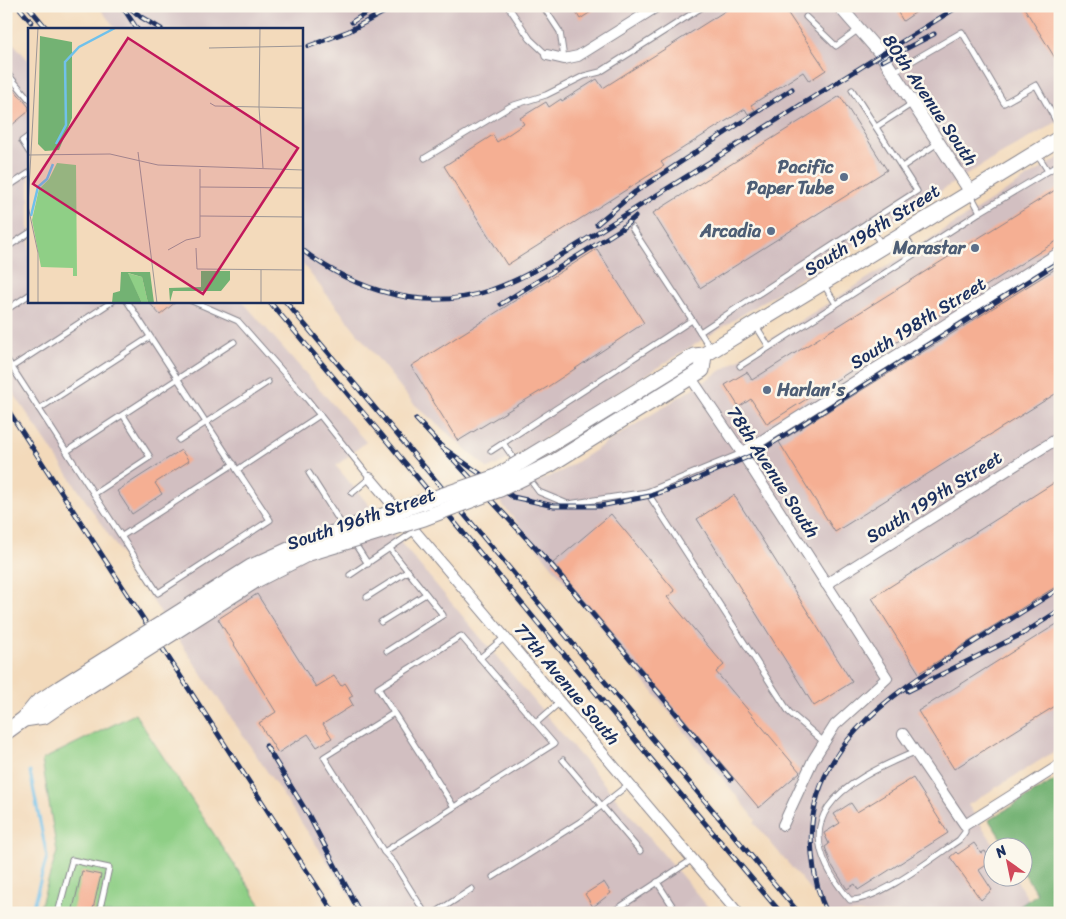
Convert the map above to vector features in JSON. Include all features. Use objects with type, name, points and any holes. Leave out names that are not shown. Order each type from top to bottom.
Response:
[{"type":"main road","name":"South 196th Street","points":[[6,732],[24,719],[44,716],[64,694],[251,567],[304,544],[421,505],[496,477],[687,360],[694,356],[708,353],[970,191],[1060,138]]},
{"type":"main road","name":"South 196th Street","points":[[64,694],[256,580],[309,553],[424,518],[500,489],[551,464],[691,378],[702,370],[708,353]]},
{"type":"street","name":"80th Avenue South","points":[[839,6],[860,29],[892,72],[970,191]]},
{"type":"street","points":[[547,54],[564,59],[578,56],[651,8]]},
{"type":"street","name":"South 198th Street","points":[[742,453],[1060,252]]},
{"type":"street","name":"78th Avenue South","points":[[691,378],[742,453],[887,678],[835,725],[824,742]]},
{"type":"street","name":"South 199th Street","points":[[826,584],[1060,437]]},
{"type":"street","name":"77th Avenue South","points":[[370,478],[561,701],[738,913]]},
{"type":"street","points":[[903,734],[965,825],[1060,765]]},
{"type":"street","points":[[783,825],[824,742]]},
{"type":"lane","points":[[508,6],[530,39],[547,54]]},
{"type":"lane","points":[[543,6],[560,32],[564,59]]},
{"type":"lane","points":[[425,158],[511,106],[546,95],[584,76],[600,72],[704,6]]},
{"type":"lane","points":[[806,17],[836,46],[860,29]]},
{"type":"lane","points":[[892,72],[962,32],[1004,103],[1036,86],[1060,128]]},
{"type":"lane","points":[[7,74],[28,98]]},
{"type":"lane","points":[[700,332],[917,191],[852,90]]},
{"type":"lane","points":[[876,127],[913,103]]},
{"type":"lane","points":[[28,137],[22,141],[28,150]]},
{"type":"lane","points":[[902,167],[938,143]]},
{"type":"lane","points":[[1036,152],[1048,171]]},
{"type":"lane","points":[[740,366],[980,212],[1060,164]]},
{"type":"lane","points":[[6,188],[28,174]]},
{"type":"lane","points":[[970,191],[980,212]]},
{"type":"lane","points":[[868,223],[882,246]]},
{"type":"lane","points":[[632,228],[700,332],[708,353]]},
{"type":"lane","points":[[903,233],[916,253]]},
{"type":"lane","points":[[6,248],[28,234]]},
{"type":"lane","points":[[823,282],[836,304]]},
{"type":"lane","points":[[6,310],[28,296]]},
{"type":"lane","points":[[12,367],[111,302]]},
{"type":"lane","points":[[6,358],[158,593],[270,520],[128,302]]},
{"type":"lane","points":[[194,302],[238,321],[320,416],[370,478],[352,493]]},
{"type":"lane","points":[[491,451],[692,320]]},
{"type":"lane","points":[[755,324],[769,348]]},
{"type":"lane","points":[[39,409],[150,337]]},
{"type":"lane","points":[[67,451],[234,342]]},
{"type":"lane","points":[[179,440],[268,382]]},
{"type":"lane","points":[[94,494],[150,457],[123,415]]},
{"type":"lane","points":[[238,470],[320,416]]},
{"type":"lane","points":[[503,443],[539,492],[568,504],[647,492],[742,453]]},
{"type":"lane","points":[[122,536],[234,464]]},
{"type":"lane","points":[[308,473],[368,564]]},
{"type":"lane","points":[[647,492],[789,712],[824,742]]},
{"type":"lane","points":[[350,575],[390,550],[415,531]]},
{"type":"lane","points":[[387,651],[443,615],[390,550]]},
{"type":"lane","points":[[367,597],[408,571]]},
{"type":"lane","points":[[381,622],[426,594]]},
{"type":"lane","points":[[384,852],[554,744],[461,636],[378,688],[454,807]]},
{"type":"lane","points":[[480,658],[506,636]]},
{"type":"lane","points":[[536,723],[561,701]]},
{"type":"lane","points":[[394,713],[324,757],[425,913]]},
{"type":"lane","points":[[915,752],[866,775],[838,794],[826,809],[818,835],[823,859],[843,892],[850,900],[858,900],[877,894],[959,840],[965,832],[965,825]]},
{"type":"lane","points":[[563,760],[640,850]]},
{"type":"lane","points":[[493,877],[586,818],[630,783]]},
{"type":"lane","points":[[611,913],[693,859]]},
{"type":"lane","points":[[58,913],[72,860],[109,868],[99,913]]},
{"type":"lane","points":[[657,882],[677,913]]},
{"type":"lane","points":[[435,913],[472,889]]},
{"type":"shaded area","points":[[98,6],[1060,6],[1060,120],[979,167],[521,453],[488,469],[413,403],[302,263],[302,28],[115,28]]},
{"type":"shaded area","points":[[6,35],[28,60],[28,302],[243,302],[366,442],[336,466],[713,913],[362,913],[6,382]]},
{"type":"shaded area","points":[[1060,157],[1060,748],[968,805],[988,836],[984,836],[984,886],[1020,886],[1029,900],[1008,913],[830,913],[754,823],[756,820],[498,499],[562,471]]},
{"type":"green space","points":[[135,714],[266,913],[41,913],[40,907],[57,852],[42,760]]},
{"type":"green space","points":[[1060,777],[1060,901],[1042,913],[1010,913],[1037,894],[1032,886],[1034,886],[1034,836],[999,836],[989,820]]},
{"type":"building","points":[[572,6],[600,6],[580,19]]},
{"type":"building","points":[[733,6],[783,6],[826,70],[809,81],[803,72],[751,105],[755,110],[748,114],[745,109],[661,162],[664,166],[507,265],[444,166],[493,135],[497,142],[524,124],[520,118],[546,102],[549,107],[597,79],[603,88]]},
{"type":"building","points":[[894,6],[925,6],[903,21]]},
{"type":"building","points":[[1023,6],[1060,6],[1060,66]]},
{"type":"building","points":[[14,89],[28,106],[28,112],[6,130],[6,95]]},
{"type":"building","points":[[840,96],[887,170],[700,288],[653,213]]},
{"type":"building","points":[[1060,187],[1060,239],[767,424],[751,399],[739,407],[725,385],[747,372],[752,380]]},
{"type":"building","points":[[597,249],[644,323],[549,386],[458,441],[411,366]]},
{"type":"building","points":[[1060,266],[1060,391],[835,532],[779,442]]},
{"type":"building","points":[[149,302],[176,302],[160,315]]},
{"type":"building","points":[[181,450],[189,461],[155,483],[162,494],[132,514],[117,491]]},
{"type":"building","points":[[1060,479],[1060,584],[919,673],[872,598]]},
{"type":"building","points":[[734,495],[852,682],[814,706],[697,519]]},
{"type":"building","points":[[611,514],[675,591],[667,597],[724,665],[716,672],[800,772],[759,808],[553,563]]},
{"type":"building","points":[[257,594],[316,687],[334,676],[341,686],[345,683],[353,696],[349,698],[353,705],[323,724],[332,738],[317,747],[308,734],[278,753],[259,723],[276,712],[218,619]]},
{"type":"building","points":[[1060,622],[1060,703],[954,769],[918,711]]},
{"type":"building","points":[[913,778],[948,833],[858,890],[855,884],[847,889],[831,864],[825,847],[829,844],[824,833],[840,823],[834,814],[851,803],[857,812]]},
{"type":"building","points":[[974,843],[981,853],[984,852],[984,867],[979,870],[984,878],[984,886],[989,886],[992,890],[981,900],[950,857],[956,852],[958,854]]},
{"type":"building","points":[[82,871],[101,875],[92,913],[72,913]]},
{"type":"building","points":[[604,882],[611,893],[593,907],[585,894]]},
{"type":"waterway","points":[[30,772],[47,857],[31,913]]},
{"type":"railway","points":[[18,6],[31,22]]},
{"type":"railway","points":[[28,6],[46,28]]},
{"type":"railway","points":[[122,6],[136,28]]},
{"type":"railway","points":[[128,6],[141,17],[159,28]]},
{"type":"railway","points":[[352,22],[377,6]]},
{"type":"railway","points":[[309,46],[349,31],[395,6]]},
{"type":"railway","points":[[302,250],[344,276],[391,294],[441,299],[466,297],[491,290],[530,273],[557,258],[959,6]]},
{"type":"railway","points":[[882,61],[934,34]]},
{"type":"railway","points":[[597,224],[635,192],[792,89]]},
{"type":"railway","points":[[501,304],[621,229],[635,217]]},
{"type":"railway","points":[[442,447],[513,497],[554,506],[600,506],[650,496],[685,484],[757,453],[1060,261]]},
{"type":"railway","points":[[270,302],[781,913]]},
{"type":"railway","points":[[286,302],[799,913]]},
{"type":"railway","points":[[6,407],[334,913]]},
{"type":"railway","points":[[416,419],[553,567],[731,779]]},
{"type":"railway","points":[[827,913],[819,892],[814,869],[812,854],[813,818],[821,785],[836,756],[857,730],[881,706],[908,685],[1060,588]]},
{"type":"railway","points":[[908,691],[1024,633],[1060,610]]},
{"type":"railway","points":[[266,746],[308,814],[360,913]]},
{"type":"place","name":"Pacific Paper Tube","points":[[844,177]]},
{"type":"place","name":"Arcadia","points":[[771,231]]},
{"type":"place","name":"Marastar","points":[[975,248]]},
{"type":"place","name":"Harlan's","points":[[767,390]]}]
